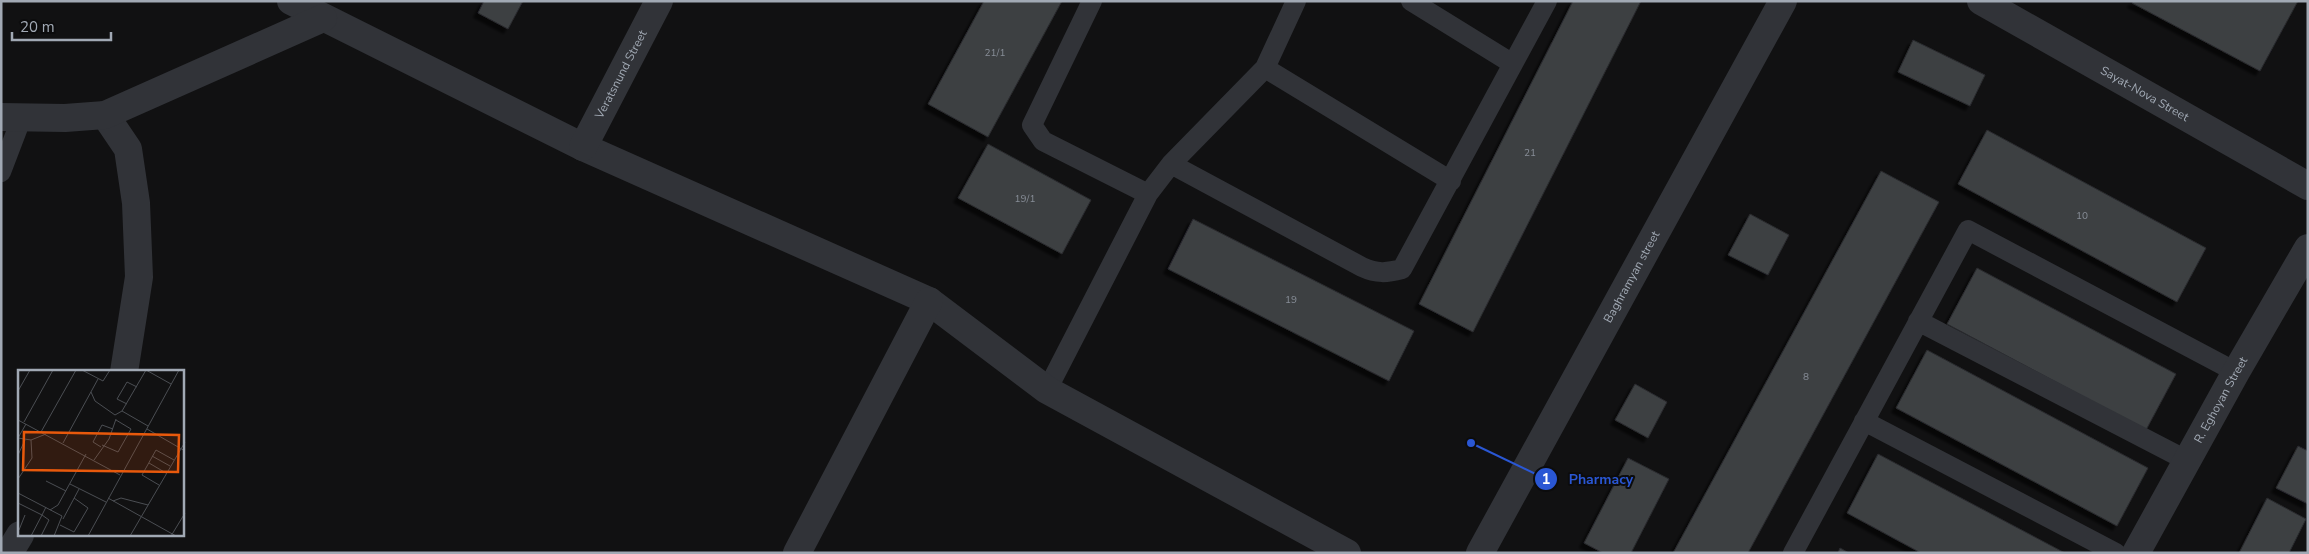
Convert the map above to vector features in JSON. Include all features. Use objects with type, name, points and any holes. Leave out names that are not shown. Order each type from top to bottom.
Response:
[{"type":"street","points":[[291,1],[583,147],[929,301],[1047,390],[1347,553]]},
{"type":"street","name":"Veratsnund Street","points":[[583,147],[659,1]]},
{"type":"street","name":"Baghramyan street","points":[[1480,553],[1783,1]]},
{"type":"street","name":"Sayat-Nova Street","points":[[1981,1],[2308,186]]},
{"type":"street","points":[[12,117],[105,115],[324,18]]},
{"type":"street","points":[[105,115],[128,149],[136,203],[139,278],[124,370]]},
{"type":"street","name":"R. Eghoyan Street","points":[[2136,553],[2186,460],[2308,248]]},
{"type":"street","points":[[798,553],[929,301]]},
{"type":"street","points":[[9,553],[19,536]]},
{"type":"lane","points":[[1092,1],[1032,125],[1043,141],[1148,194]]},
{"type":"lane","points":[[1047,390],[1148,194],[1171,164],[1265,68],[1296,1]]},
{"type":"lane","points":[[1411,1],[1513,64]]},
{"type":"lane","points":[[1171,164],[1362,267],[1373,272],[1387,273],[1402,269],[1547,1]]},
{"type":"lane","points":[[1265,68],[1451,181]]},
{"type":"lane","points":[[1,172],[12,117]]},
{"type":"lane","points":[[1794,553],[1968,230],[2236,372]]},
{"type":"lane","points":[[1918,321],[2186,460]]},
{"type":"lane","points":[[1864,421],[2116,553]]},
{"type":"building","points":[[484,1],[523,1],[508,29],[478,13]]},
{"type":"building","points":[[984,1],[1062,1],[988,137],[928,104]]},
{"type":"building","points":[[1573,1],[1641,1],[1473,332],[1419,304]]},
{"type":"building","points":[[2133,1],[2298,1],[2260,71],[2132,3]]},
{"type":"building","points":[[1913,40],[1985,75],[1970,106],[1898,72]]},
{"type":"building","points":[[1987,130],[2206,248],[2177,302],[1958,184]]},
{"type":"building","points":[[988,144],[1091,200],[1062,254],[958,198]]},
{"type":"building","points":[[1881,171],[1939,202],[1748,553],[1673,553]]},
{"type":"building","points":[[1750,214],[1789,235],[1768,275],[1728,255]]},
{"type":"building","points":[[1193,219],[1414,331],[1389,381],[1168,269]]},
{"type":"building","points":[[1977,268],[2176,374],[2146,430],[1947,324]]},
{"type":"building","points":[[1927,350],[2148,468],[2117,526],[1896,408]]},
{"type":"building","points":[[1635,384],[1667,402],[1648,438],[1615,420]]},
{"type":"building","points":[[2298,446],[2308,451],[2308,504],[2276,488]]},
{"type":"building","points":[[1878,454],[2065,553],[1921,553],[1847,513]]},
{"type":"building","points":[[1628,458],[1669,479],[1631,553],[1603,553],[1584,543]]},
{"type":"building","points":[[2267,498],[2306,519],[2289,553],[2239,553]]},
{"type":"building","points":[[1840,548],[1849,553],[1838,553]]},
{"type":"place","name":"Pharmacy","points":[[1471,443]]}]
